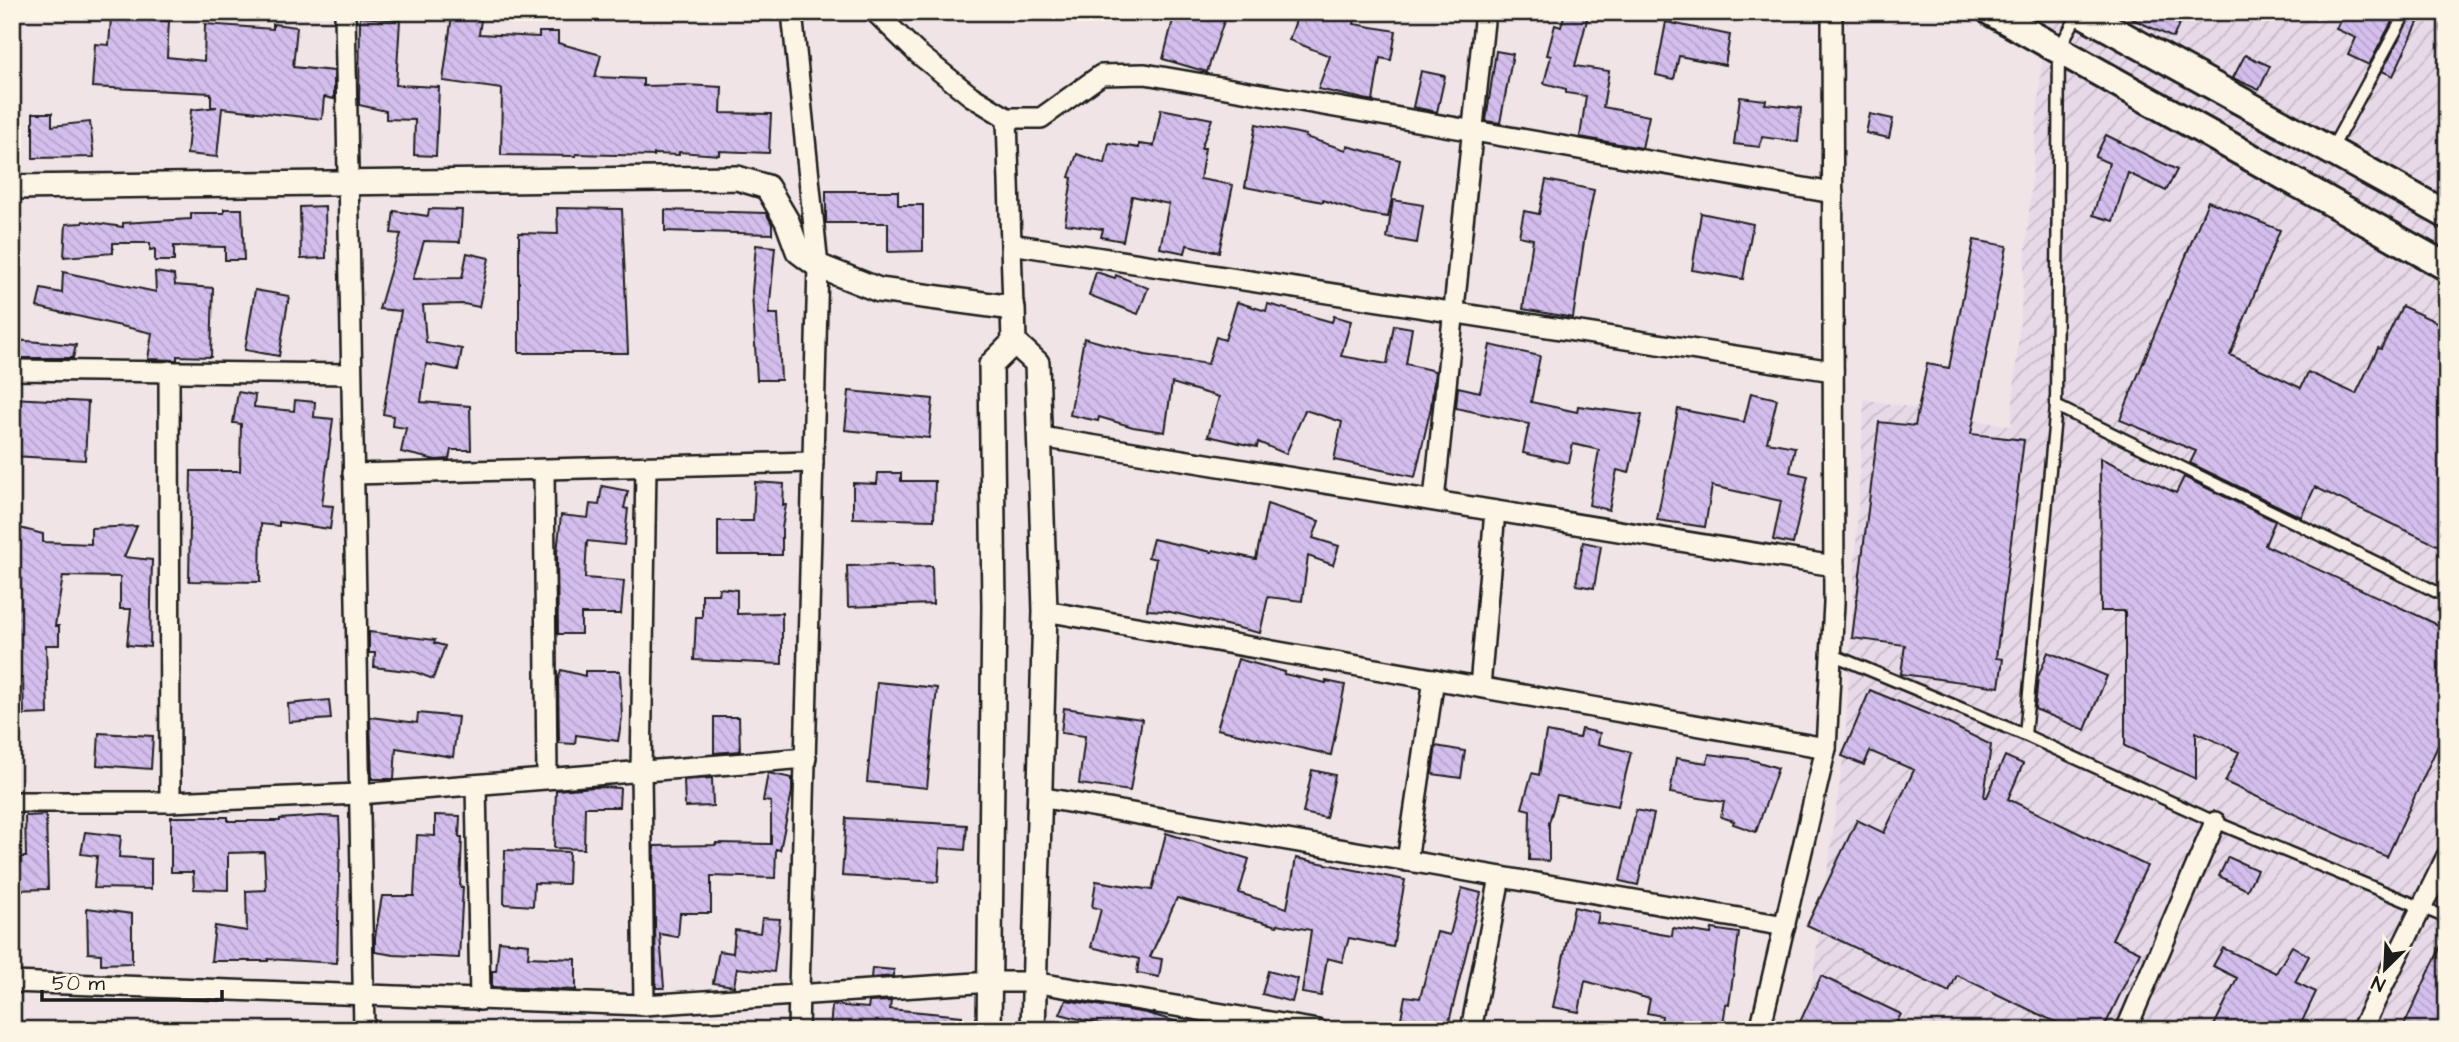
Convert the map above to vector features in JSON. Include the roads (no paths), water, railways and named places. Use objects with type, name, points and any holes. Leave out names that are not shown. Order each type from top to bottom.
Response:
[{"type":"main road","points":[[1991,12],[2447,267]]},
{"type":"main road","points":[[2080,12],[2447,215]]},
{"type":"street","points":[[345,12],[364,1030]]},
{"type":"street","points":[[792,12],[818,266],[798,1030]]},
{"type":"street","points":[[875,12],[916,52],[971,96],[1007,117],[1041,118],[1101,75],[1145,74],[1833,193]]},
{"type":"street","points":[[1434,500],[1485,12]]},
{"type":"street","points":[[1760,1030],[1826,748],[1834,566],[1832,12]]},
{"type":"street","points":[[1007,117],[1014,342],[1037,363],[1041,437],[1045,611],[1033,1030]]},
{"type":"street","points":[[12,187],[737,178],[768,187],[787,221],[799,251],[818,266],[880,290],[1013,308]]},
{"type":"street","points":[[1011,244],[1833,371]]},
{"type":"street","points":[[989,1030],[994,621],[991,365],[1014,342]]},
{"type":"street","points":[[12,370],[351,374]]},
{"type":"street","points":[[169,371],[170,802]]},
{"type":"street","points":[[1041,437],[1834,566]]},
{"type":"street","points":[[353,474],[813,462]]},
{"type":"street","points":[[644,1005],[641,771],[646,467]]},
{"type":"street","points":[[544,470],[547,777]]},
{"type":"street","points":[[1480,687],[1495,510]]},
{"type":"street","points":[[1045,611],[1826,748]]},
{"type":"street","points":[[1407,861],[1434,679]]},
{"type":"street","points":[[12,802],[170,802],[359,794],[806,758]]},
{"type":"street","points":[[475,785],[481,1000]]},
{"type":"street","points":[[1039,797],[1785,926]]},
{"type":"street","points":[[2126,1030],[2215,822]]},
{"type":"street","points":[[2361,1030],[2447,856]]},
{"type":"street","points":[[1471,1030],[1500,877]]},
{"type":"street","points":[[12,982],[644,1005],[991,982],[1033,982],[1318,1030]]},
{"type":"lane","points":[[2025,735],[2056,405],[2059,48],[2080,12]]},
{"type":"lane","points":[[2331,151],[2406,12]]},
{"type":"lane","points":[[2056,405],[2447,597]]},
{"type":"lane","points":[[1831,654],[2025,735],[2215,822],[2447,918]]}]
